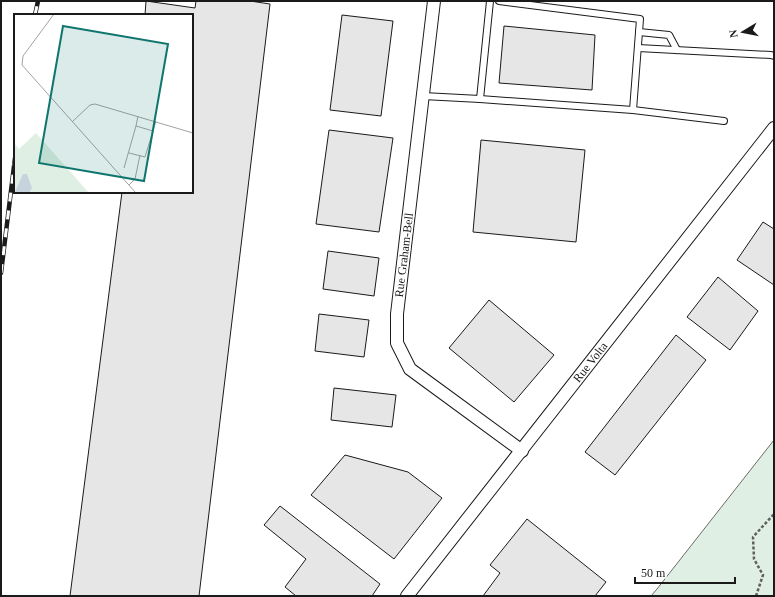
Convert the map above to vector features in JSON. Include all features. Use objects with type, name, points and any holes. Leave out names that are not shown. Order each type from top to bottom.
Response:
[{"type":"street","name":"Rue Graham-Bell","points":[[434,1],[397,314],[397,343],[410,369],[522,451]]},
{"type":"street","name":"Rue Volta","points":[[407,596],[774,128]]},
{"type":"lane","points":[[480,99],[490,1]]},
{"type":"lane","points":[[500,1],[640,19],[633,110]]},
{"type":"lane","points":[[639,32],[669,35],[677,50]]},
{"type":"lane","points":[[638,48],[774,56]]},
{"type":"lane","points":[[423,96],[633,110],[724,122]]},
{"type":"path","points":[[756,596],[763,575],[754,559],[753,537],[774,514]]},
{"type":"green space","points":[[774,440],[774,596],[651,596],[657,589]]},
{"type":"building","points":[[146,1],[195,8],[196,1],[250,1],[270,4],[199,596],[70,596],[122,193],[193,193],[193,14],[145,14]]},
{"type":"building","points":[[342,15],[393,21],[381,116],[330,110]]},
{"type":"building","points":[[504,26],[595,35],[592,90],[499,83]]},
{"type":"building","points":[[329,130],[393,138],[379,232],[316,224]]},
{"type":"building","points":[[481,140],[585,150],[576,242],[473,232]]},
{"type":"building","points":[[763,222],[774,229],[774,285],[737,260]]},
{"type":"building","points":[[328,251],[379,258],[374,296],[323,289]]},
{"type":"building","points":[[718,277],[758,311],[730,350],[687,317]]},
{"type":"building","points":[[489,300],[554,355],[514,402],[449,348]]},
{"type":"building","points":[[319,314],[369,320],[364,357],[315,351]]},
{"type":"building","points":[[676,335],[706,360],[615,475],[585,452]]},
{"type":"building","points":[[334,388],[396,395],[392,427],[331,420]]},
{"type":"building","points":[[345,455],[408,472],[442,498],[394,559],[311,495]]},
{"type":"building","points":[[280,506],[380,584],[372,596],[296,596],[285,587],[306,559],[264,525]]},
{"type":"building","points":[[527,519],[606,582],[595,596],[483,596],[500,573],[490,565]]},
{"type":"railway","points":[[35,14],[38,1]]},
{"type":"railway","points":[[1,273],[14,166]]}]
